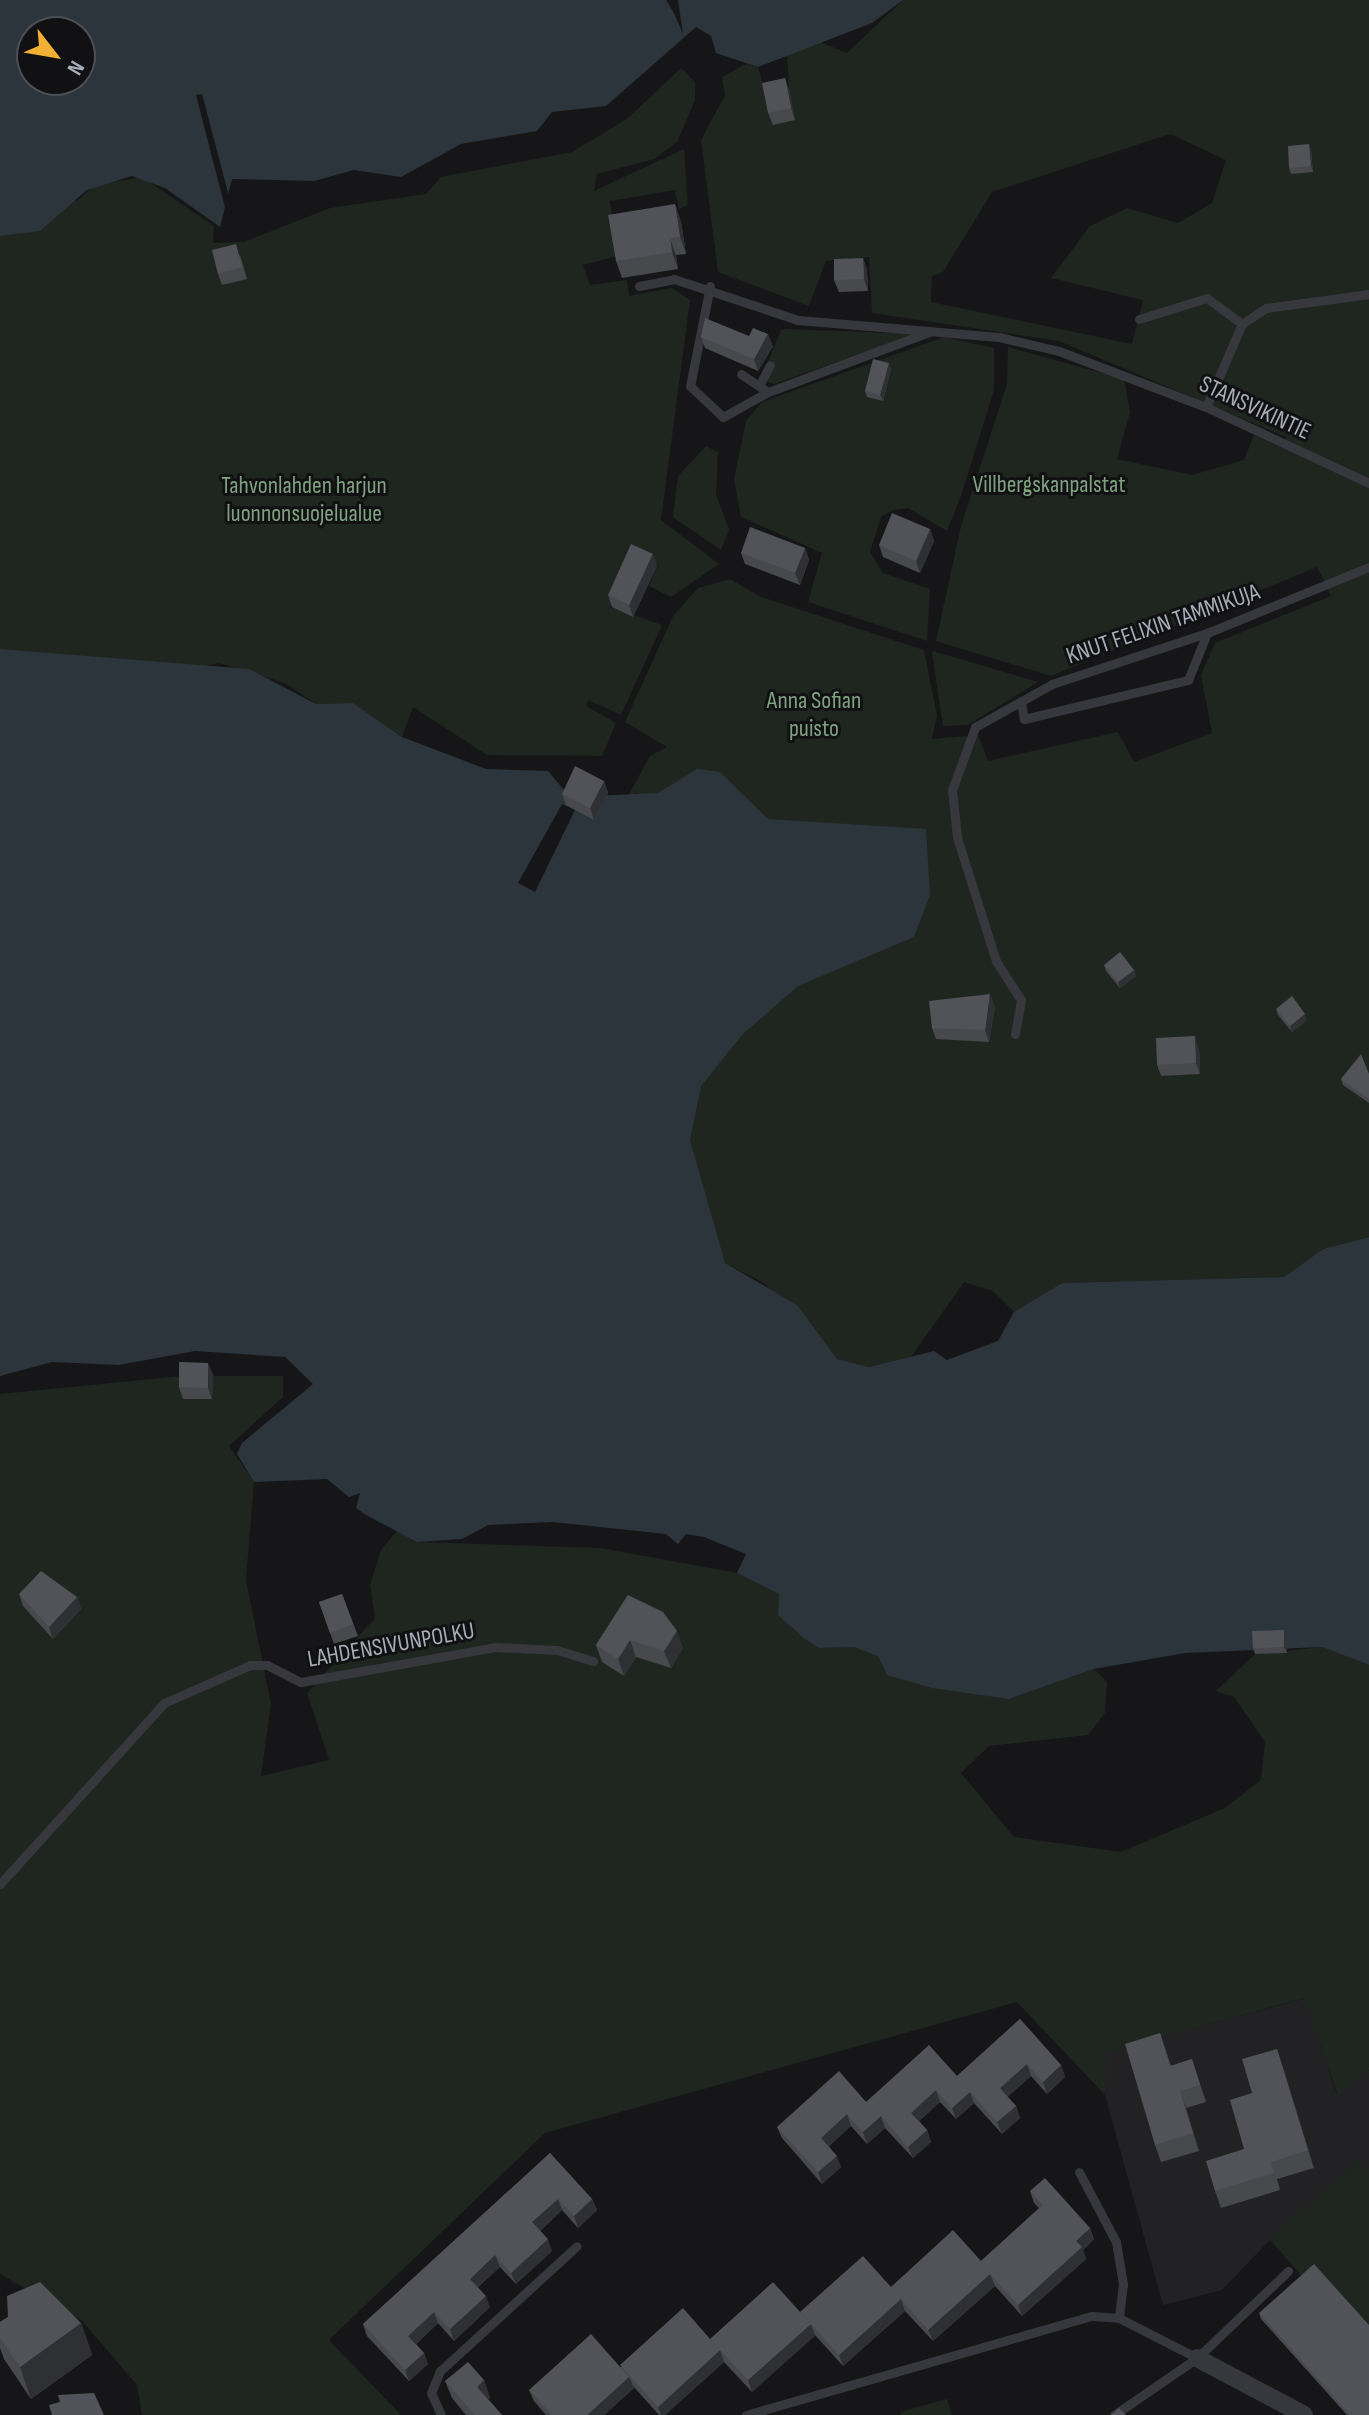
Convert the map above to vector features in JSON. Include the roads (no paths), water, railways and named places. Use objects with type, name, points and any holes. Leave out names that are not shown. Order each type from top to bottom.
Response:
[{"type":"street","points":[[1197,2358],[1304,2415]]},
{"type":"lane","name":"STANSVIKINTIE","points":[[639,286],[674,279],[710,286],[798,320],[999,337],[1123,372],[1369,483]]},
{"type":"lane","points":[[710,286],[690,386],[723,417],[768,392],[933,330]]},
{"type":"lane","points":[[1206,407],[1242,324],[1266,308],[1369,294]]},
{"type":"lane","points":[[1139,319],[1207,298],[1242,324]]},
{"type":"lane","points":[[761,382],[770,365]]},
{"type":"lane","points":[[741,374],[761,382],[768,392]]},
{"type":"lane","name":"KNUT FELIXIN TAMMIKUJA","points":[[1015,1034],[1024,1017],[1021,1000],[996,961],[957,837],[952,790],[975,727],[1052,684],[1207,633],[1369,567]]},
{"type":"lane","points":[[1021,701],[1024,719],[1188,680],[1207,633]]},
{"type":"lane","name":"LAHDENSIVUNPOLKU","points":[[0,1884],[164,1703],[250,1665],[267,1665],[301,1682],[495,1647],[557,1650],[593,1661]]},
{"type":"lane","points":[[1079,2172],[1116,2242],[1119,2318]]},
{"type":"lane","points":[[441,2415],[431,2393],[440,2371],[577,2246]]},
{"type":"lane","points":[[1114,2415],[1197,2358],[1288,2271]]},
{"type":"lane","points":[[746,2415],[1092,2316],[1119,2318],[1197,2358]]},
{"type":"park label","name":"Villbergskanpalstat","points":[[1049,485]]},
{"type":"park label","name":"Tahvonlahden harjun luonnonsuojelualue","points":[[304,500]]},
{"type":"park label","name":"Anna Sofian puisto","points":[[814,715]]}]
